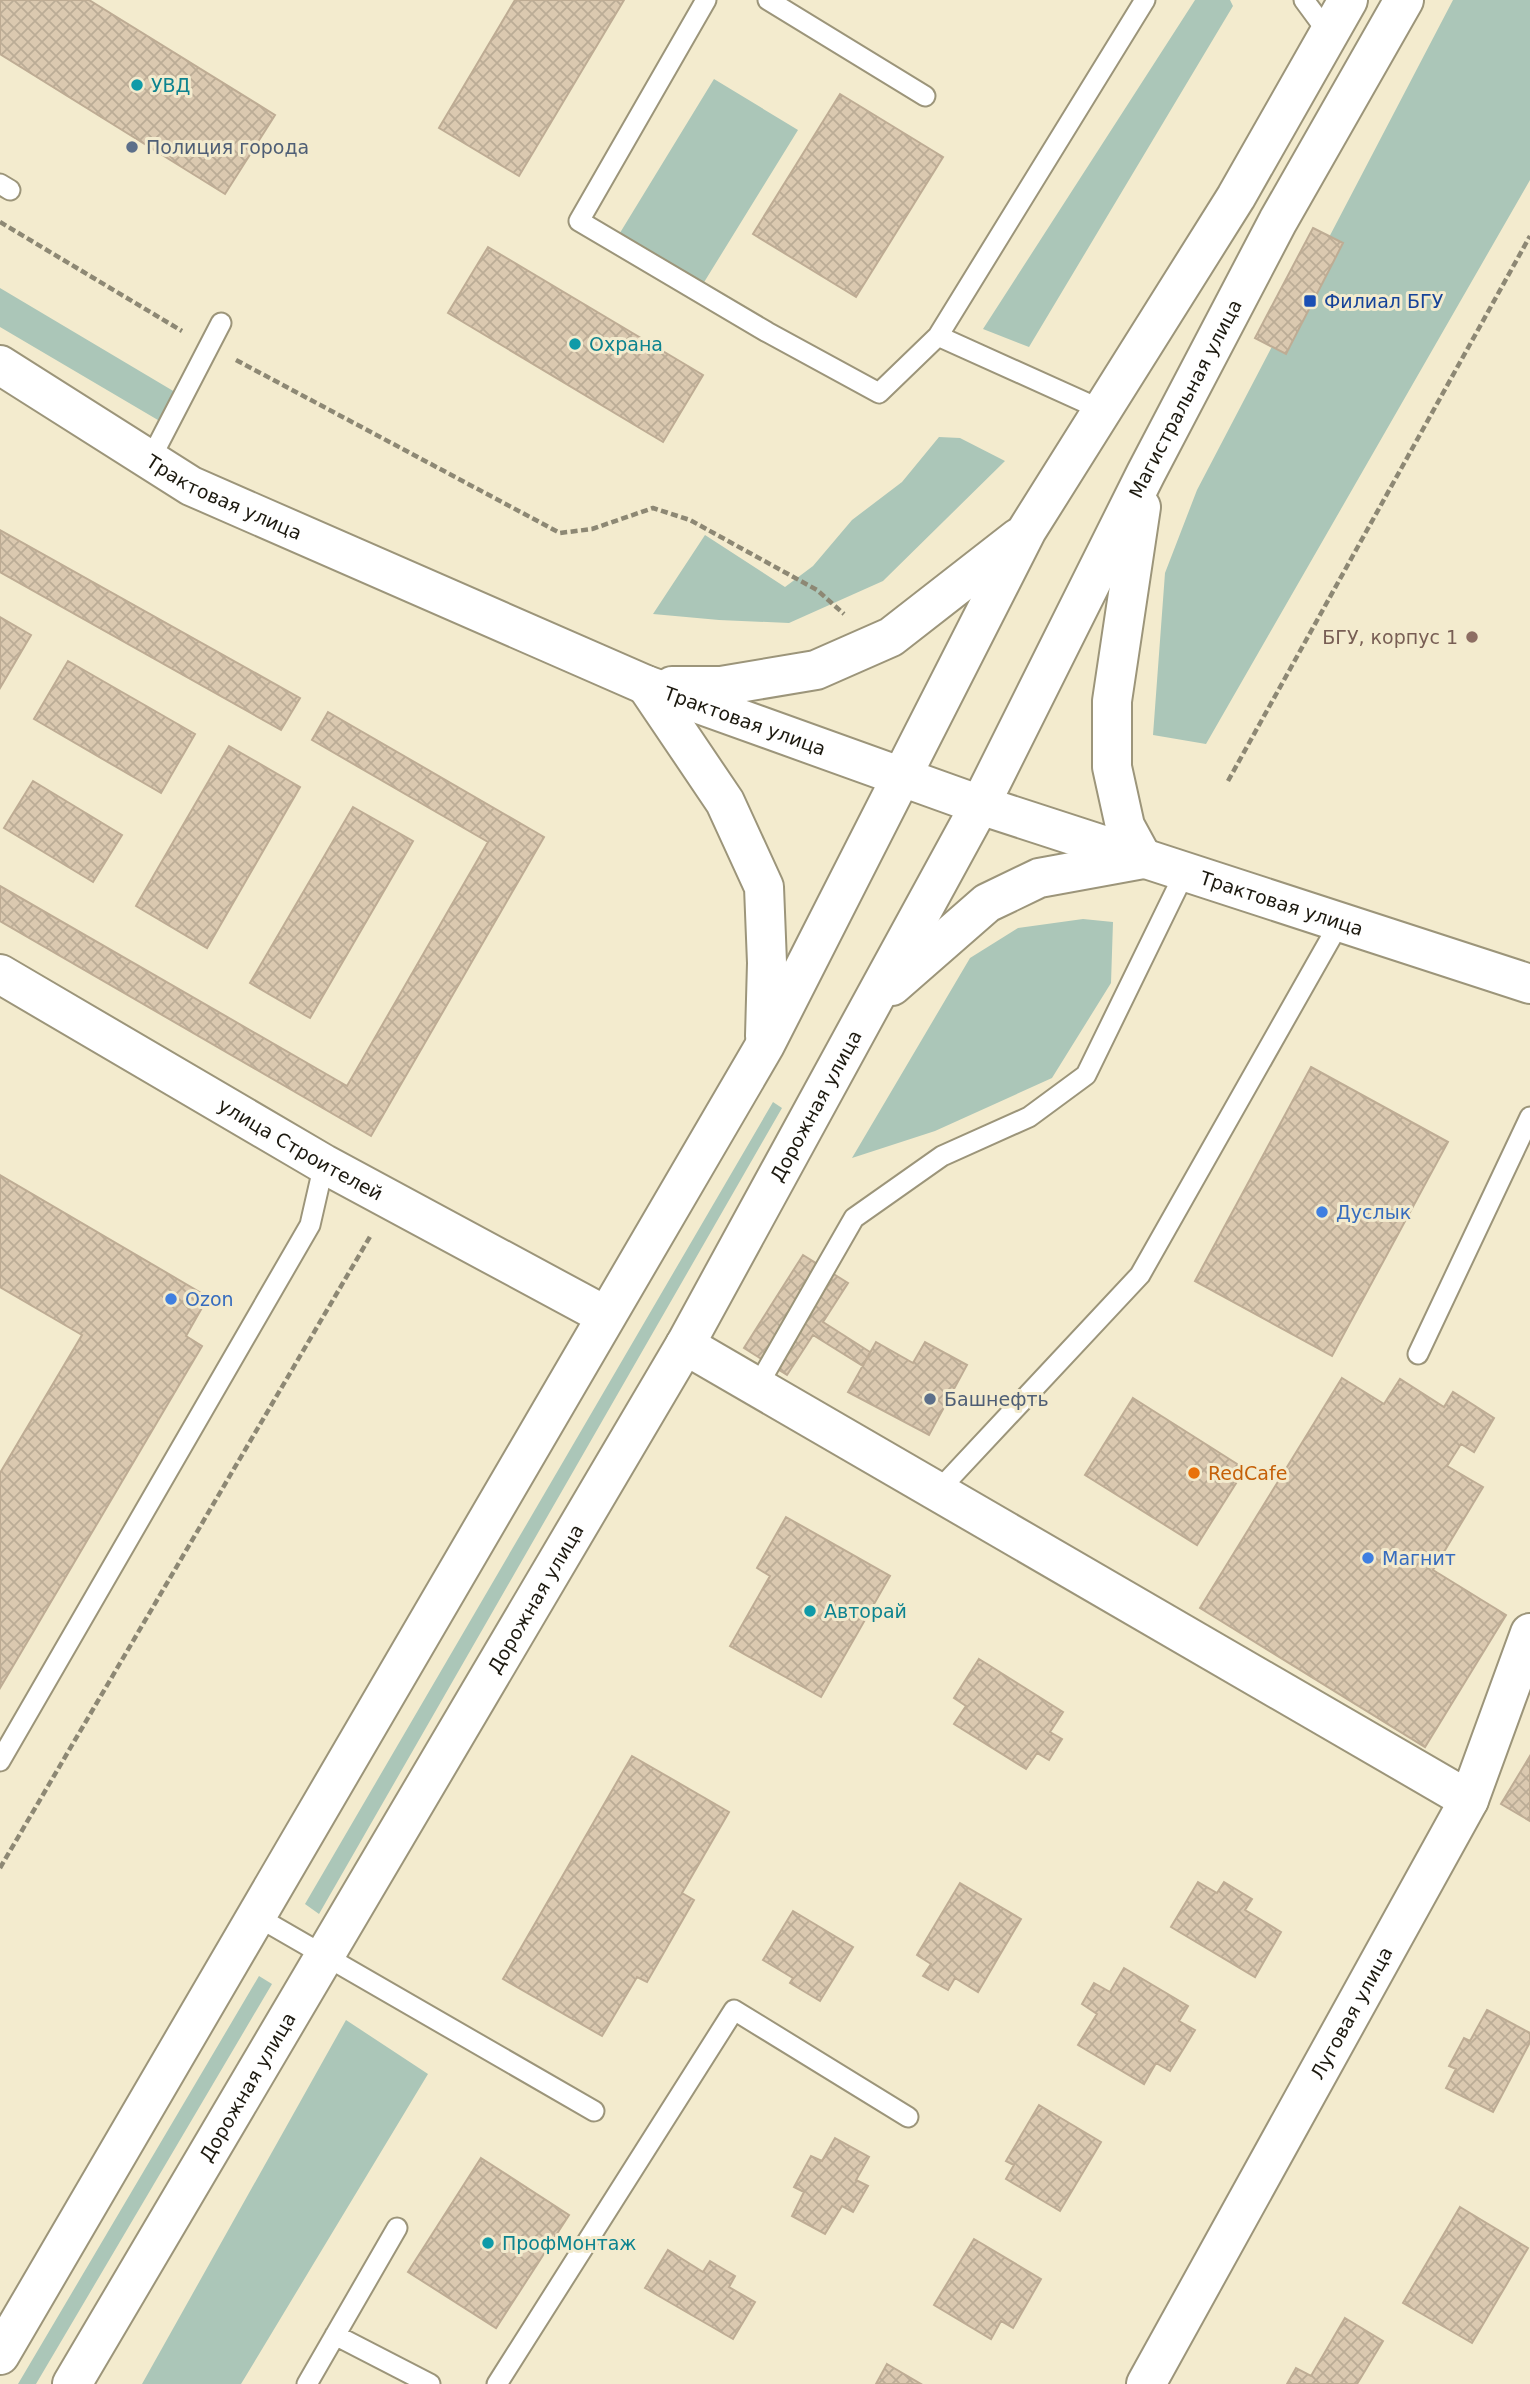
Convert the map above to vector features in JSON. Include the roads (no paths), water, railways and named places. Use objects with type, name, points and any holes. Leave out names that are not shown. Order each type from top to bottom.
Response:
[{"type":"main road","points":[[0,2355],[765,1045],[1027,530],[1236,197],[1348,0]]},
{"type":"main road","name":"Магистральная улица","points":[[980,804],[1146,473],[1278,221],[1404,0]]},
{"type":"main road","name":"Трактовая улица","points":[[0,365],[191,486],[646,685],[980,804],[1530,984]]},
{"type":"main road","points":[[873,1002],[987,903],[1039,878],[1143,859],[1125,826],[1112,767],[1112,701],[1146,473]]},
{"type":"main road","points":[[646,685],[721,686],[816,670],[891,637],[1027,530]]},
{"type":"main road","points":[[646,685],[725,802],[764,887],[767,962],[765,1045]]},
{"type":"main road","name":"Дорожная улица","points":[[72,2384],[685,1345],[980,804]]},
{"type":"main road","name":"улица Строителей","points":[[0,974],[324,1164],[606,1316]]},
{"type":"main road","points":[[685,1345],[1469,1800]]},
{"type":"main road","name":"Луговая улица","points":[[1146,2384],[1469,1800],[1530,1633]]},
{"type":"lane","points":[[706,0],[579,221],[766,332],[879,393],[938,337],[1145,0]]},
{"type":"lane","points":[[768,0],[925,96]]},
{"type":"lane","points":[[1304,0],[1329,34]]},
{"type":"lane","points":[[150,460],[222,323]]},
{"type":"lane","points":[[938,337],[1102,410]]},
{"type":"lane","points":[[757,1387],[854,1218],[942,1156],[1029,1116],[1086,1076],[1185,872]]},
{"type":"lane","points":[[937,1492],[1140,1275],[1340,922]]},
{"type":"lane","points":[[1418,1354],[1530,1117]]},
{"type":"lane","points":[[0,1761],[310,1225],[324,1164]]},
{"type":"lane","points":[[256,1916],[594,2111]]},
{"type":"lane","points":[[497,2384],[734,2010],[908,2117]]},
{"type":"lane","points":[[307,2384],[397,2228]]},
{"type":"lane","points":[[335,2335],[429,2384]]},
{"type":"place","name":"УВД","points":[[137,85]]},
{"type":"place","name":"Полиция города","points":[[132,147]]},
{"type":"place","name":"Филиал БГУ","points":[[1310,301]]},
{"type":"place","name":"Охрана","points":[[575,344]]},
{"type":"place","name":"БГУ, корпус 1","points":[[1472,637]]},
{"type":"place","name":"Дуслык","points":[[1322,1212]]},
{"type":"place","name":"Ozon","points":[[171,1299]]},
{"type":"place","name":"Башнефть","points":[[930,1399]]},
{"type":"place","name":"RedCafe","points":[[1194,1473]]},
{"type":"place","name":"Магнит","points":[[1368,1558]]},
{"type":"place","name":"Авторай","points":[[810,1611]]},
{"type":"place","name":"ПрофМонтаж","points":[[488,2243]]}]
